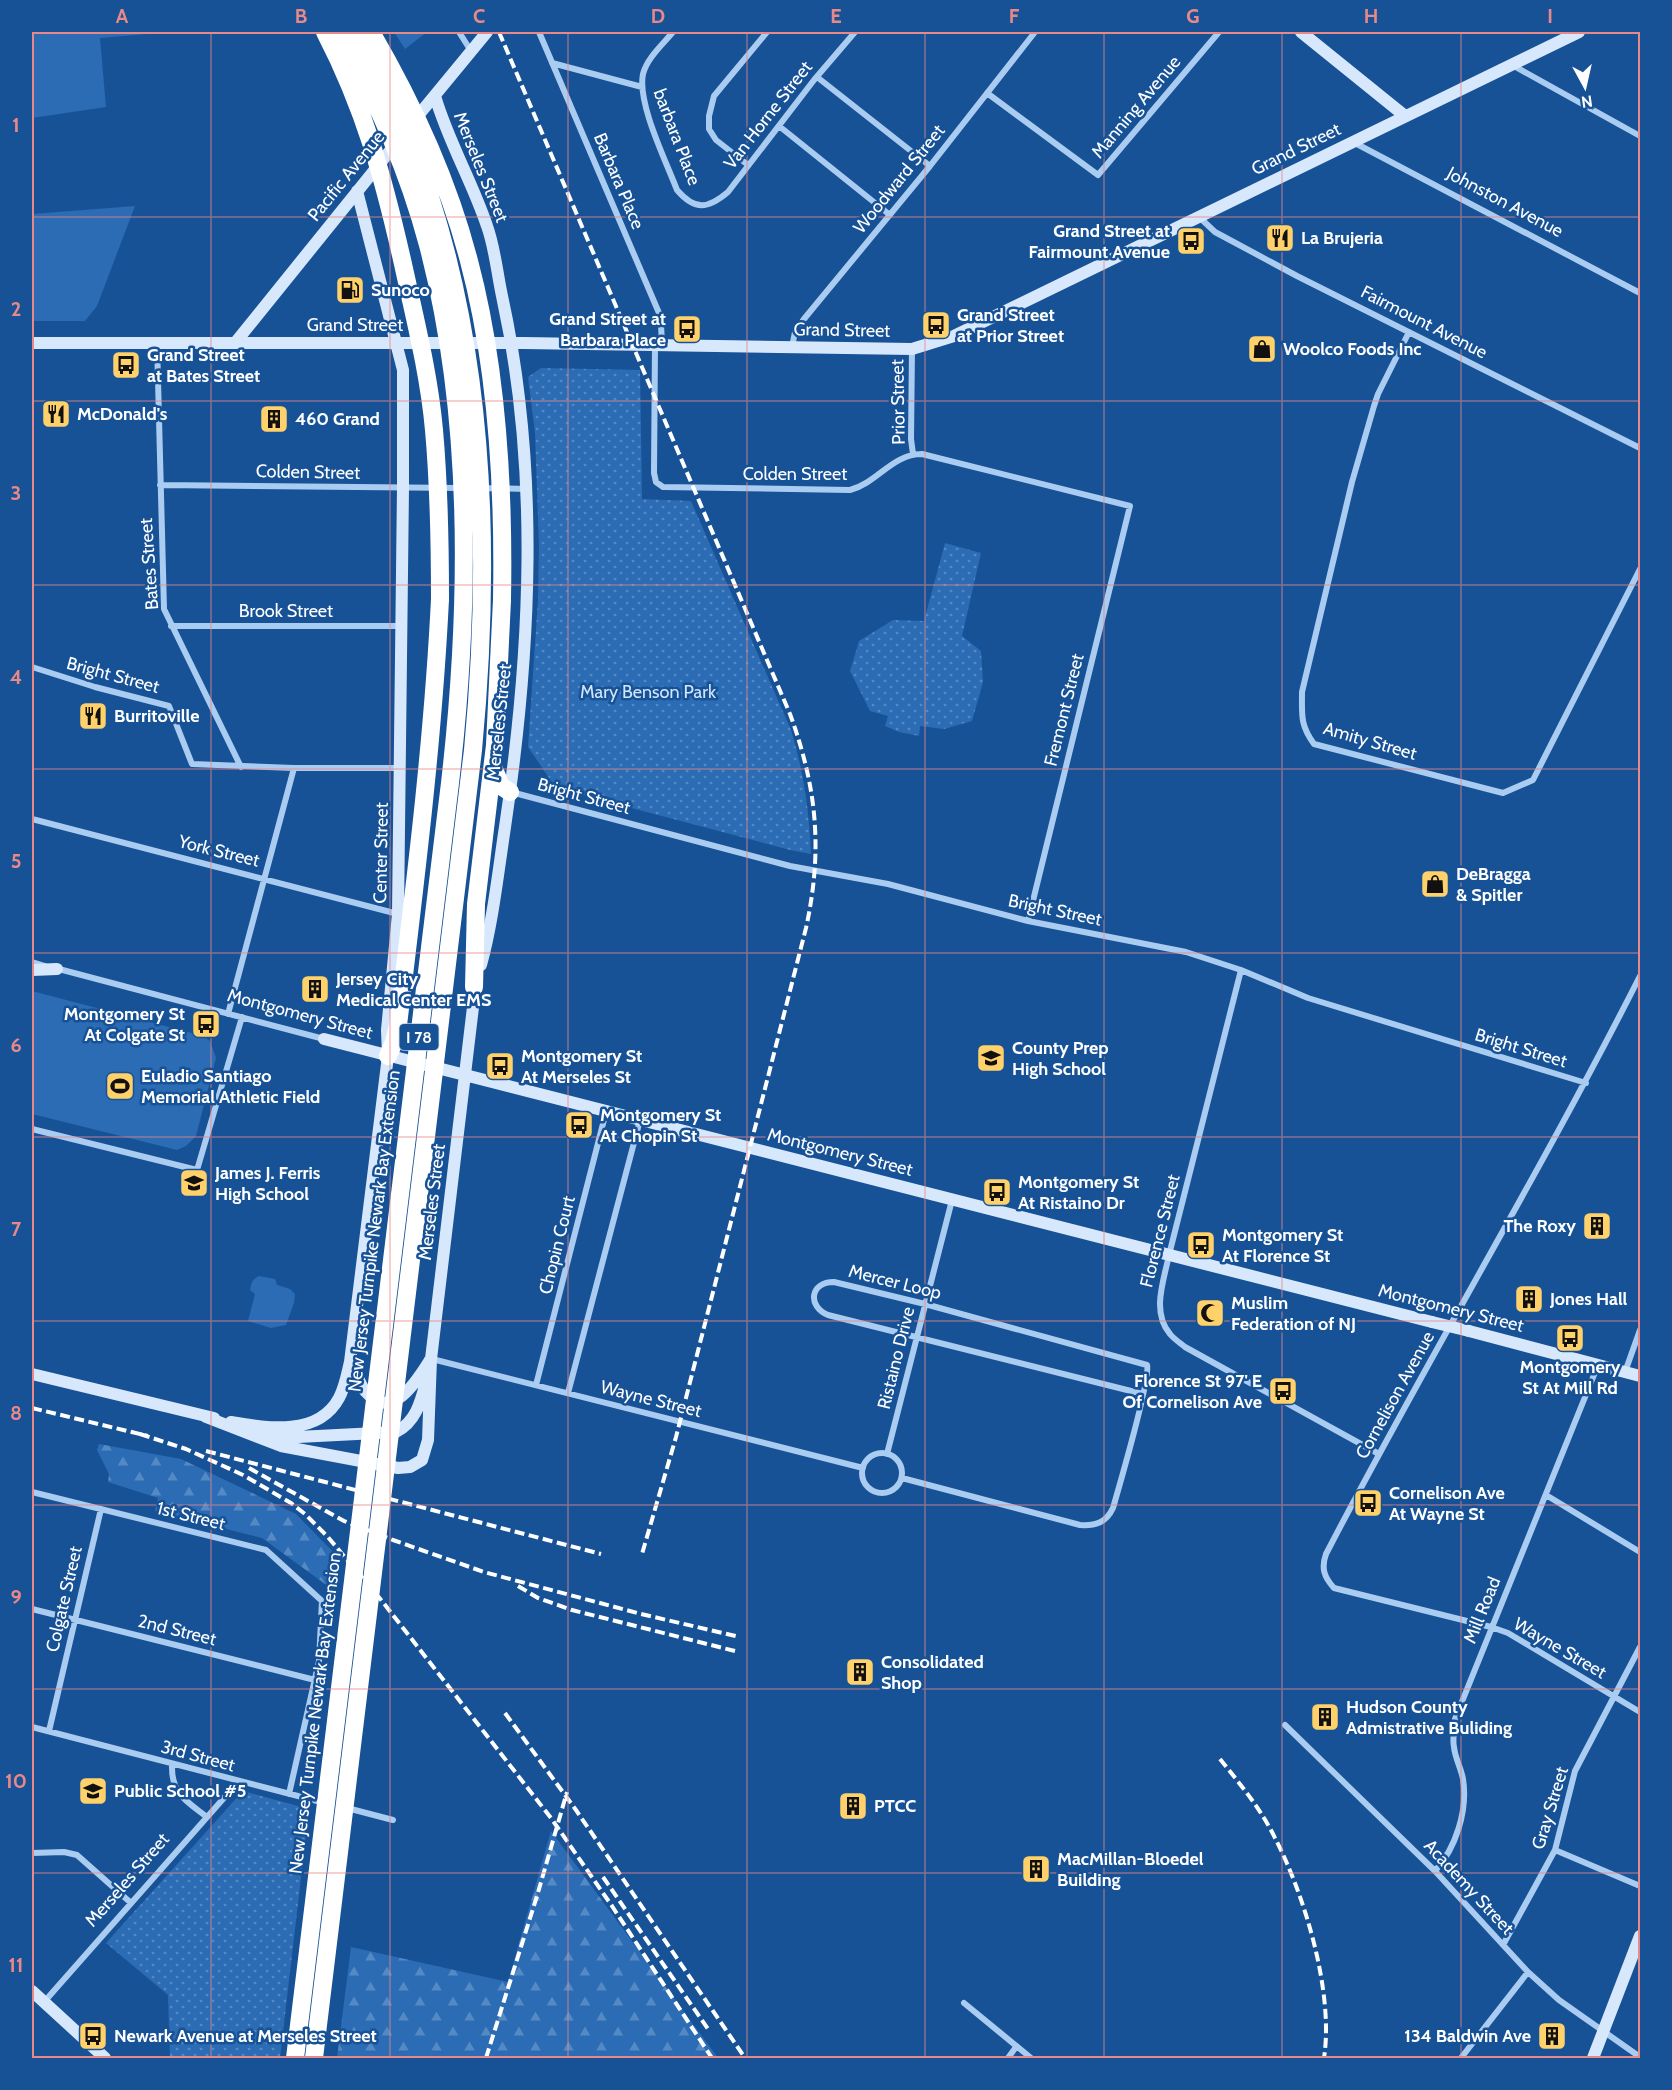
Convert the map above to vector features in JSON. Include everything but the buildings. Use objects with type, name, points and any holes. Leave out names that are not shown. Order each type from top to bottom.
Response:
[{"type":"highway","points":[[325,32],[358,101],[383,178],[427,375],[437,476],[440,599],[437,668],[425,801],[398,1025],[388,1056]]},
{"type":"highway","name":"New Jersey Turnpike Newark Bay Extension","points":[[295,2058],[451,774],[459,693],[463,612],[463,531],[458,432],[449,351],[438,289],[420,219],[399,160],[368,88],[338,32]]},
{"type":"highway","name":"I 78","points":[[314,2058],[473,750],[478,694],[482,584],[476,424],[469,360],[459,307],[434,211],[415,157],[386,88],[357,32]]},
{"type":"highway","points":[[371,32],[394,72],[432,151],[453,207],[479,306],[497,427],[501,481],[502,600],[493,765],[476,904],[474,987]]},
{"type":"highway","points":[[493,765],[501,786],[510,792]]},
{"type":"main road","name":"Pacific Avenue","points":[[234,343],[487,32]]},
{"type":"main road","points":[[1301,32],[1405,116]]},
{"type":"main road","name":"Grand Street","points":[[32,343],[512,343],[912,349],[944,341],[1579,32]]},
{"type":"main road","name":"Merseles Street","points":[[431,1359],[474,987],[488,931],[510,792],[524,652],[527,577],[527,489],[512,343],[487,226],[442,123],[435,96]]},
{"type":"main road","name":"Center Street","points":[[206,1417],[269,1427],[293,1427],[312,1422],[327,1412],[339,1397],[350,1362],[388,1056],[387,1030],[398,914],[403,370],[357,191]]},
{"type":"main road","points":[[32,970],[57,969]]},
{"type":"main road","name":"Montgomery Street","points":[[324,1039],[1641,1376]]},
{"type":"main road","points":[[350,1362],[366,1392],[378,1400],[390,1402],[405,1394],[431,1359]]},
{"type":"main road","points":[[32,1374],[206,1417],[268,1442],[292,1449],[398,1468],[415,1466],[422,1461],[424,1455],[428,1440],[431,1359]]},
{"type":"main road","points":[[232,1427],[289,1437],[396,1432],[411,1420],[418,1407],[431,1359]]},
{"type":"main road","points":[[1593,2058],[1641,1936]]},
{"type":"main road","points":[[32,1991],[105,2058]]},
{"type":"street","points":[[459,32],[471,51]]},
{"type":"street","name":"Barbara Place","points":[[539,32],[658,313],[661,324],[659,345]]},
{"type":"street","name":"barbara Place","points":[[673,32],[652,57],[644,72],[642,87],[646,109],[677,190],[686,200],[698,205]]},
{"type":"street","points":[[748,165],[716,140],[710,129],[708,116],[714,96],[767,32]]},
{"type":"street","name":"Van Horne Street","points":[[698,205],[713,204],[728,192],[855,32]]},
{"type":"street","name":"Woodward Street","points":[[792,348],[795,332],[804,319],[930,166],[1035,32]]},
{"type":"street","name":"Manning Avenue","points":[[987,93],[1098,175],[1219,32]]},
{"type":"street","points":[[552,63],[642,87]]},
{"type":"street","points":[[1512,64],[1641,136]]},
{"type":"street","points":[[817,77],[930,166]]},
{"type":"street","points":[[779,126],[890,215]]},
{"type":"street","name":"Johnston Avenue","points":[[1352,142],[1641,293]]},
{"type":"street","name":"Fairmount Avenue","points":[[1198,216],[1215,232],[1641,448]]},
{"type":"street","name":"Amity Street","points":[[1409,332],[1378,394],[1352,482],[1305,682],[1302,720],[1306,733],[1314,744],[1502,793],[1533,780],[1641,569]]},
{"type":"street","name":"Bates Street","points":[[157,342],[164,609],[241,767]]},
{"type":"street","name":"Colden Street","points":[[659,345],[654,473],[656,482],[663,487],[850,490],[860,487],[892,464],[913,454]]},
{"type":"street","name":"Prior Street","points":[[912,349],[911,439],[913,454]]},
{"type":"street","name":"Fremont Street","points":[[913,454],[927,454],[1130,506],[1028,921]]},
{"type":"street","name":"Colden Street","points":[[160,485],[527,489]]},
{"type":"street","name":"Brook Street","points":[[171,626],[401,626]]},
{"type":"street","name":"Bright Street","points":[[32,667],[95,687],[169,706],[192,764],[241,767],[401,768]]},
{"type":"street","points":[[228,1014],[294,768]]},
{"type":"street","name":"Bright Street","points":[[510,792],[790,866],[888,884],[1028,921],[1169,948],[1241,970],[1308,998],[1586,1083]]},
{"type":"street","name":"York Street","points":[[32,819],[398,914]]},
{"type":"street","name":"Montgomery Street","points":[[32,962],[324,1039]]},
{"type":"street","name":"Florence Street","points":[[1241,970],[1169,1255],[1159,1300],[1162,1315],[1169,1333],[1185,1347],[1379,1454]]},
{"type":"street","name":"Cornelison Avenue","points":[[1325,1578],[1323,1564],[1326,1554],[1379,1454],[1586,1083],[1641,976]]},
{"type":"street","points":[[32,1129],[197,1170],[242,1017]]},
{"type":"street","name":"Chopin Court","points":[[536,1385],[606,1112]]},
{"type":"street","points":[[568,1393],[640,1120]]},
{"type":"street","name":"Ristaino Drive","points":[[887,1454],[952,1200]]},
{"type":"street","name":"Mercer Loop","points":[[902,1478],[1080,1525],[1101,1522],[1113,1508],[1143,1394],[1149,1370],[1147,1365],[925,1304],[834,1282],[822,1284],[814,1295],[818,1309],[828,1315],[1143,1394]]},
{"type":"street","points":[[1625,1372],[1641,1330]]},
{"type":"street","name":"Wayne Street","points":[[431,1359],[863,1468]]},
{"type":"street","name":"Mill Road","points":[[1435,1871],[1444,1862],[1464,1809],[1463,1779],[1453,1745],[1455,1719],[1598,1364]]},
{"type":"street","points":[[880,1453],[887,1454],[898,1461],[902,1478],[893,1490],[878,1493],[868,1488],[864,1482],[863,1468],[871,1456],[880,1453]]},
{"type":"street","name":"1st Street","points":[[32,1492],[266,1551],[322,1601],[319,1660],[315,1680]]},
{"type":"street","points":[[1546,1495],[1641,1552]]},
{"type":"street","name":"Colgate Street","points":[[48,1731],[101,1509]]},
{"type":"street","name":"Wayne Street","points":[[1325,1578],[1334,1588],[1343,1592],[1508,1633],[1641,1712]]},
{"type":"street","name":"2nd Street","points":[[32,1609],[315,1680]]},
{"type":"street","name":"Gray Street","points":[[1503,1945],[1555,1850],[1575,1771],[1641,1647]]},
{"type":"street","points":[[289,1794],[315,1680]]},
{"type":"street","name":"Academy Street","points":[[1285,1725],[1435,1871],[1528,1972],[1559,2000],[1641,2057]]},
{"type":"street","name":"3rd Street","points":[[32,1727],[238,1782],[393,1820]]},
{"type":"street","points":[[172,1764],[174,1786],[180,1796],[207,1817]]},
{"type":"street","name":"Merseles Street","points":[[43,2002],[238,1782]]},
{"type":"street","points":[[1555,1850],[1641,1886]]},
{"type":"street","points":[[32,1853],[64,1852],[77,1855],[131,1903]]},
{"type":"street","points":[[1461,2058],[1528,1972]]},
{"type":"street","points":[[964,2003],[1031,2058]]},
{"type":"street","points":[[1008,2058],[1016,2047]]},
{"type":"green space","points":[[32,32],[171,32],[100,38],[106,107],[32,118]]},
{"type":"green space","points":[[394,32],[427,32],[405,49]]},
{"type":"green space","points":[[135,206],[97,306],[85,321],[32,321],[32,214]]},
{"type":"green space","name":"Mary Benson Park","points":[[541,368],[640,370],[642,499],[691,501],[791,730],[805,792],[811,854],[556,788],[528,747],[538,600],[539,546],[535,433],[528,377]]},
{"type":"green space","points":[[945,543],[981,553],[962,636],[981,651],[983,682],[972,721],[944,729],[920,726],[919,736],[899,732],[885,726],[888,716],[870,711],[850,671],[859,641],[893,620],[924,621]]},
{"type":"green space","name":"Euladio Santiago Memorial Athletic Field","points":[[32,991],[203,1036],[210,1041],[216,1058],[196,1136],[186,1146],[177,1150],[32,1114]]},
{"type":"green space","points":[[259,1276],[275,1279],[277,1285],[290,1289],[295,1294],[286,1325],[271,1328],[248,1321],[255,1294],[250,1288]]},
{"type":"green space","points":[[99,1444],[181,1459],[296,1514],[340,1559],[336,1592],[262,1538],[155,1511],[158,1498],[108,1482],[109,1474],[97,1450]]},
{"type":"green space","points":[[243,1791],[309,1809],[280,2058],[170,2058],[168,1995],[106,1943]]},
{"type":"green space","points":[[551,1831],[718,2058],[337,2058],[351,1947],[508,1982]]},
{"type":"railway","points":[[499,32],[790,714],[806,768],[814,820],[816,846],[806,928],[676,1437],[642,1554]]},
{"type":"railway","points":[[32,1408],[148,1436]]},
{"type":"railway","points":[[140,1434],[186,1449],[243,1475],[291,1503],[327,1536],[382,1601],[551,1818],[712,2058]]},
{"type":"railway","points":[[206,1451],[601,1554]]},
{"type":"railway","points":[[249,1468],[344,1521],[484,1572],[641,1614],[740,1637]]},
{"type":"railway","points":[[518,1586],[538,1598],[572,1610],[735,1651]]},
{"type":"railway","points":[[505,1713],[576,1810],[745,2058]]},
{"type":"railway","points":[[1220,1759],[1263,1817],[1297,1888],[1321,1975],[1325,2004],[1324,2058]]},
{"type":"railway","points":[[486,2058],[567,1792]]},
{"type":"railway","points":[[603,1877],[708,2029]]},
{"type":"place","name":"La Brujeria","points":[[1280,238]]},
{"type":"place","name":"Grand Street at Fairmount Avenue","points":[[1191,241]]},
{"type":"place","name":"Sunoco","points":[[350,290]]},
{"type":"place","name":"Grand Street at Prior Street","points":[[936,325]]},
{"type":"place","name":"Grand Street at Barbara Place","points":[[687,329]]},
{"type":"place","name":"Woolco Foods Inc","points":[[1262,349]]},
{"type":"place","name":"Grand Street at Bates Street","points":[[126,365]]},
{"type":"place","name":"McDonald's","points":[[56,414]]},
{"type":"place","name":"460 Grand","points":[[274,419]]},
{"type":"place","name":"Burritoville","points":[[93,716]]},
{"type":"place","name":"DeBragga & Spitler","points":[[1435,884]]},
{"type":"place","name":"Jersey City Medical Center EMS","points":[[315,989]]},
{"type":"place","name":"Montgomery St At Colgate St","points":[[206,1024]]},
{"type":"place","name":"County Prep High School","points":[[991,1058]]},
{"type":"place","name":"Montgomery St At Merseles St","points":[[500,1066]]},
{"type":"place","name":"Euladio Santiago Memorial Athletic Field","points":[[120,1086]]},
{"type":"place","name":"Montgomery St At Chopin St","points":[[579,1125]]},
{"type":"place","name":"James J. Ferris High School","points":[[194,1183]]},
{"type":"place","name":"Montgomery St At Ristaino Dr","points":[[997,1192]]},
{"type":"place","name":"The Roxy","points":[[1597,1226]]},
{"type":"place","name":"Montgomery St At Florence St","points":[[1201,1245]]},
{"type":"place","name":"Jones Hall","points":[[1529,1299]]},
{"type":"place","name":"Muslim Federation of NJ","points":[[1210,1313]]},
{"type":"place","name":"Montgomery St At Mill Rd","points":[[1570,1338]]},
{"type":"place","name":"Florence St 97' E Of Cornelison Ave","points":[[1283,1391]]},
{"type":"place","name":"Cornelison Ave At Wayne St","points":[[1368,1503]]},
{"type":"place","name":"Consolidated Shop","points":[[860,1672]]},
{"type":"place","name":"Hudson County Admistrative Buliding","points":[[1325,1717]]},
{"type":"place","name":"Public School #5","points":[[93,1791]]},
{"type":"place","name":"PTCC","points":[[853,1806]]},
{"type":"place","name":"MacMillan-Bloedel Building","points":[[1036,1869]]},
{"type":"place","name":"Newark Avenue at Merseles Street","points":[[93,2036]]},
{"type":"place","name":"134 Baldwin Ave","points":[[1552,2036]]}]
